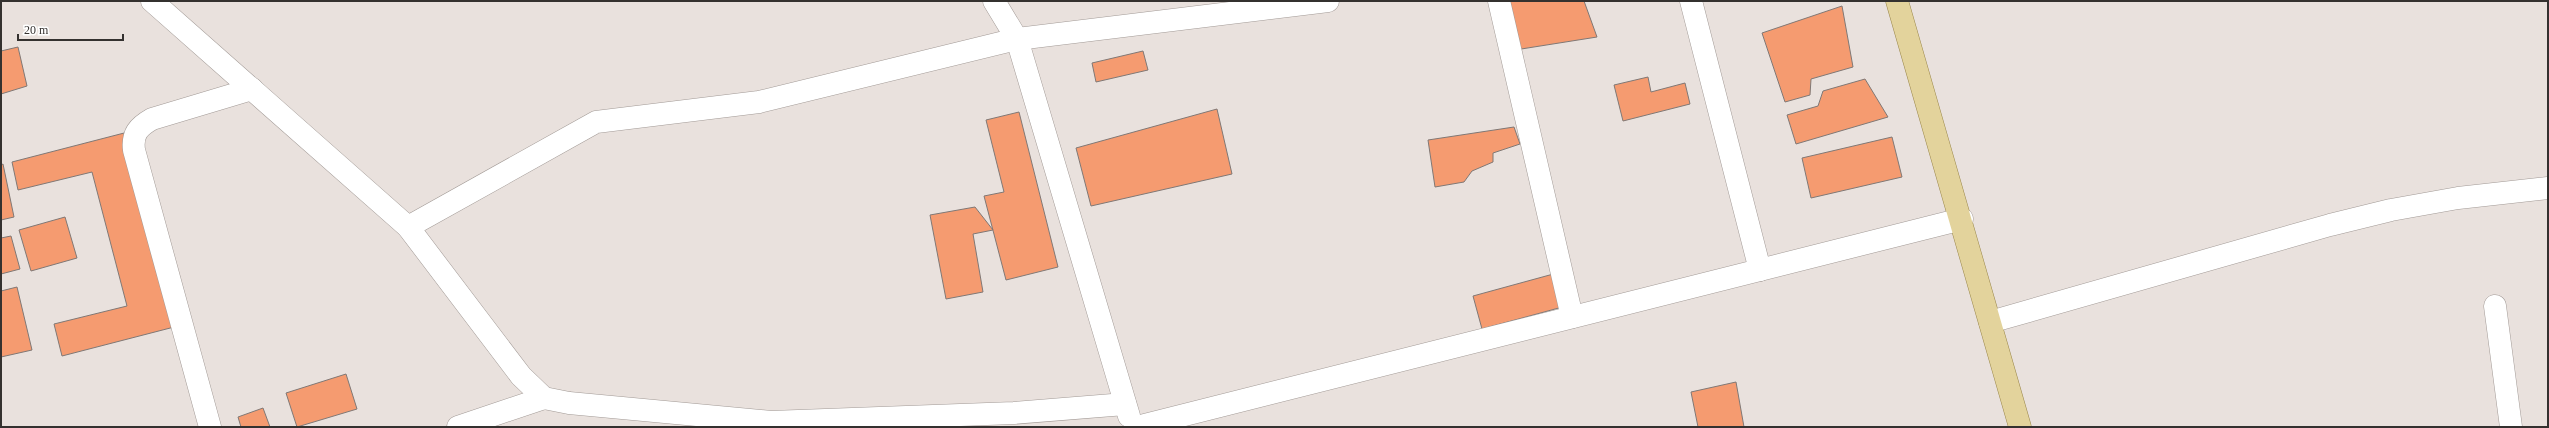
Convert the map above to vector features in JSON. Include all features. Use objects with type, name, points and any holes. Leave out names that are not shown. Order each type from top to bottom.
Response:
[{"type":"main road","points":[[1897,1],[1962,219],[2020,427]]},
{"type":"street","points":[[152,1],[408,227],[521,376],[544,398],[569,403],[772,425],[1014,413],[1125,404]]},
{"type":"street","points":[[994,1],[1017,39],[1132,427]]},
{"type":"street","points":[[408,227],[596,122],[759,102],[1017,39],[1328,1]]},
{"type":"street","points":[[1500,1],[1572,317]]},
{"type":"street","points":[[1691,1],[1760,270]]},
{"type":"street","points":[[210,427],[132,138],[140,126],[152,119],[252,89]]},
{"type":"street","points":[[1990,322],[2383,212],[2458,198],[2548,188]]},
{"type":"street","points":[[1137,427],[1962,219]]},
{"type":"street","points":[[2495,306],[2511,427]]},
{"type":"street","points":[[458,427],[502,419],[544,398]]},
{"type":"street","points":[[998,427],[1014,413]]},
{"type":"building","points":[[1502,1],[1584,1],[1597,37],[1515,50]]},
{"type":"building","points":[[1842,6],[1853,67],[1811,79],[1810,95],[1785,102],[1762,33]]},
{"type":"building","points":[[18,47],[27,86],[1,94],[1,51]]},
{"type":"building","points":[[1143,51],[1148,70],[1096,82],[1092,63]]},
{"type":"building","points":[[1648,77],[1651,92],[1685,83],[1690,104],[1623,121],[1614,85]]},
{"type":"building","points":[[1865,79],[1888,117],[1796,144],[1787,115],[1818,106],[1823,91]]},
{"type":"building","points":[[1217,109],[1232,174],[1091,206],[1076,148]]},
{"type":"building","points":[[1019,112],[1058,267],[1006,280],[984,196],[1004,192],[986,120]]},
{"type":"building","points":[[1514,127],[1520,144],[1493,153],[1493,162],[1472,171],[1464,182],[1435,187],[1428,140]]},
{"type":"building","points":[[128,132],[178,326],[62,356],[54,324],[127,306],[92,172],[18,190],[12,162]]},
{"type":"building","points":[[1892,137],[1902,177],[1811,198],[1802,158]]},
{"type":"building","points":[[3,164],[14,217],[1,220],[1,165]]},
{"type":"building","points":[[975,207],[993,230],[973,234],[983,292],[946,299],[930,215]]},
{"type":"building","points":[[65,217],[77,258],[31,271],[19,230]]},
{"type":"building","points":[[11,236],[20,269],[1,274],[1,238]]},
{"type":"building","points":[[1557,273],[1566,306],[1482,329],[1473,296]]},
{"type":"building","points":[[17,287],[32,350],[1,357],[1,291]]},
{"type":"building","points":[[346,374],[357,409],[297,427],[286,393]]},
{"type":"building","points":[[1736,382],[1744,427],[1698,427],[1691,392]]},
{"type":"building","points":[[263,408],[270,427],[241,427],[238,417]]}]
